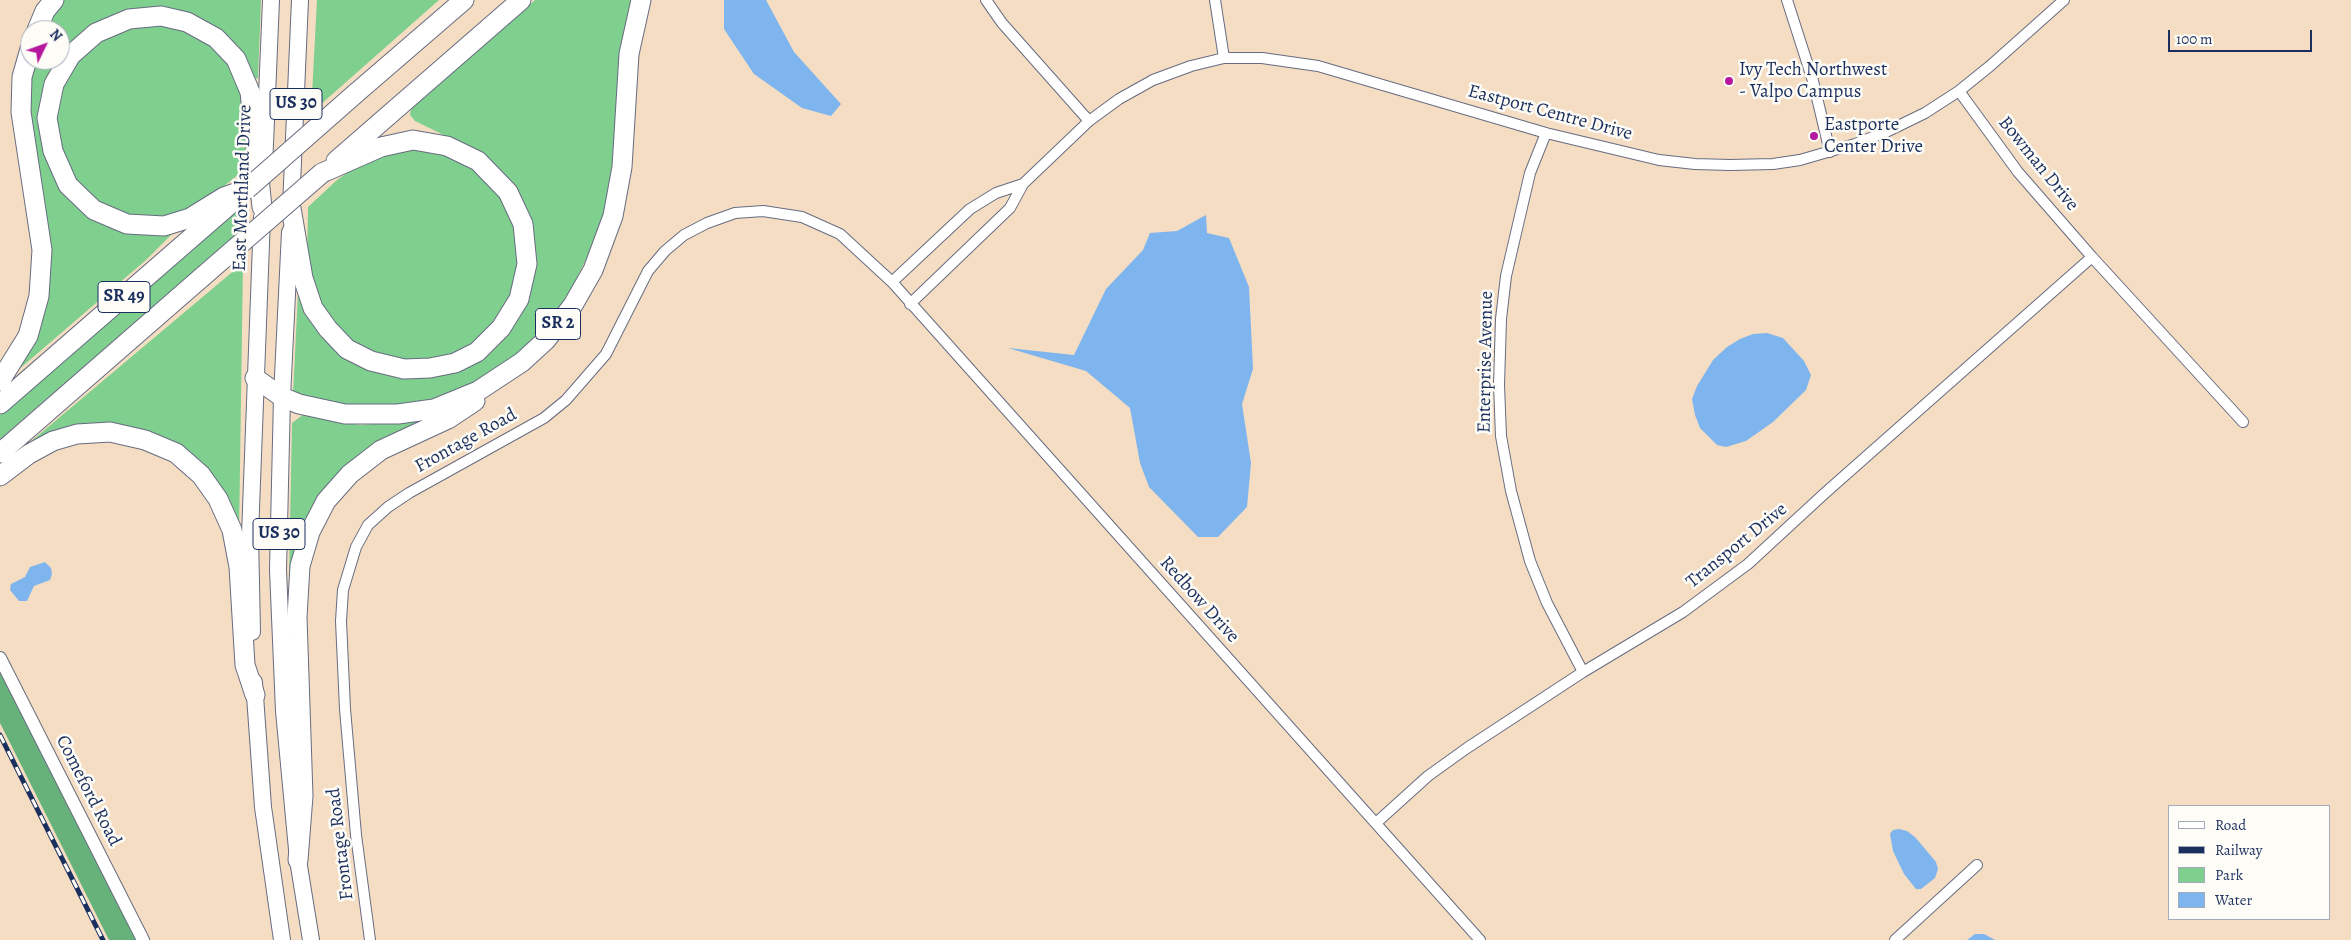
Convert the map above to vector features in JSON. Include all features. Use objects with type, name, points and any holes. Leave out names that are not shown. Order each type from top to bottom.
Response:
[{"type":"highway","points":[[41,20],[54,0]]},
{"type":"highway","name":"East Morthland Drive","points":[[255,378],[271,0]]},
{"type":"highway","name":"US 30","points":[[300,0],[282,397],[278,570],[284,711],[298,860],[311,940]]},
{"type":"highway","points":[[438,24],[458,0]]},
{"type":"highway","name":"SR 49","points":[[0,404],[464,0]]},
{"type":"highway","points":[[352,154],[521,0]]},
{"type":"highway","name":"SR 2","points":[[255,378],[282,397],[299,404],[346,414],[398,414],[434,409],[478,391],[522,362],[546,340],[573,305],[593,270],[613,216],[622,167],[629,54],[641,0]]},
{"type":"highway","points":[[247,189],[224,197],[190,218],[164,226],[127,224],[94,210],[68,185],[53,152],[47,118],[54,84],[71,55],[96,33],[129,19],[161,16],[187,22],[216,38],[236,59],[250,92],[262,207]]},
{"type":"highway","points":[[0,381],[28,336],[39,296],[42,250],[21,112],[24,70]]},
{"type":"highway","points":[[291,208],[303,278],[312,308],[347,349],[371,362],[404,369],[430,368],[455,363],[476,352],[501,328],[519,299],[528,264],[523,224],[508,192],[478,161],[448,146],[413,140],[352,154]]},
{"type":"highway","name":"SR 49","points":[[0,453],[322,173],[352,154]]},
{"type":"highway","points":[[298,860],[303,796],[297,617],[300,566],[310,532],[326,501],[350,474],[381,450],[448,419],[488,392],[522,362]]},
{"type":"highway","name":"US 30","points":[[255,378],[250,536],[255,695],[263,807],[282,940]]},
{"type":"highway","points":[[0,476],[29,454],[45,445],[77,434],[110,432],[145,440],[176,453],[201,475],[218,499],[232,530],[239,567],[245,665],[255,695]]},
{"type":"street","points":[[986,0],[1002,22],[1089,121]]},
{"type":"street","points":[[1215,0],[1224,58]]},
{"type":"street","points":[[1787,0],[1813,81],[1830,152]]},
{"type":"street","name":"Eastport Centre Drive","points":[[910,304],[1010,208],[1023,184],[1089,121],[1153,80],[1191,66],[1224,58],[1262,58],[1318,66],[1546,133],[1641,156],[1695,164],[1774,164],[1830,152],[1886,132],[1925,113],[1959,91],[2064,0]]},
{"type":"street","name":"Bowman Drive","points":[[1959,91],[2018,172],[2092,257],[2243,422]]},
{"type":"street","name":"Enterprise Avenue","points":[[1546,133],[1530,174],[1506,276],[1501,319],[1499,385],[1501,429],[1511,491],[1530,561],[1547,603],[1583,672]]},
{"type":"street","name":"Eastport Centre Drive","points":[[892,282],[970,209],[996,193],[1023,184]]},
{"type":"street","name":"Frontage Road","points":[[370,940],[356,835],[345,710],[341,621],[343,590],[348,566],[368,525],[388,507],[409,493],[517,434],[544,418],[566,400],[606,354],[648,271],[665,251],[684,235],[707,223],[735,213],[763,211],[802,217],[840,234],[892,282]]},
{"type":"street","name":"Transport Drive","points":[[1376,823],[1428,776],[1467,748],[1583,672],[1683,612],[1748,564],[1825,493],[2092,257]]},
{"type":"street","name":"Redbow Drive","points":[[892,282],[1480,940]]},
{"type":"street","name":"Comeford Road","points":[[0,658],[142,940]]},
{"type":"street","points":[[1895,940],[1977,865]]},
{"type":"green space","points":[[61,0],[261,0],[258,78],[255,79],[240,55],[143,9],[117,14],[94,25],[70,49],[70,20],[49,20]]},
{"type":"green space","points":[[317,0],[439,0],[311,113]]},
{"type":"green space","points":[[535,0],[632,0],[612,178],[604,212],[588,255],[572,288],[551,319],[527,346],[500,371],[429,404],[362,410],[293,394],[298,292],[311,317],[409,376],[505,333],[531,235],[460,143],[415,121],[410,115],[411,109]]},
{"type":"green space","points":[[133,26],[166,26],[198,36],[223,57],[239,83],[247,113],[244,170],[213,195],[187,211],[157,218],[126,215],[98,203],[74,180],[59,151],[54,118],[60,86],[77,58],[103,37]]},
{"type":"green space","points":[[32,70],[53,70],[44,87],[39,108],[40,130],[70,198],[176,230],[146,260],[10,377],[40,315],[26,114]]},
{"type":"green space","points":[[396,150],[431,151],[463,162],[491,183],[510,212],[519,245],[516,280],[503,312],[481,338],[451,355],[420,362],[388,359],[358,347],[333,326],[316,299],[307,268],[308,207],[337,180],[363,161]]},
{"type":"green space","points":[[242,204],[241,230],[0,439],[0,415]]},
{"type":"green space","points":[[243,263],[239,534],[188,457],[60,431],[29,443]]},
{"type":"green space","points":[[304,414],[360,425],[388,423],[440,414],[377,446],[302,535],[289,576],[292,423]]},
{"type":"green space","points":[[0,671],[136,940],[109,940],[0,723]]},
{"type":"water","points":[[724,0],[766,0],[794,52],[841,104],[831,116],[802,108],[754,74],[724,29]]},
{"type":"water","points":[[1206,215],[1207,233],[1229,238],[1249,287],[1253,369],[1242,404],[1251,463],[1247,507],[1218,537],[1198,537],[1149,487],[1140,463],[1130,408],[1086,371],[1008,348],[1074,355],[1106,289],[1143,250],[1150,233],[1177,231]]},
{"type":"water","points":[[1767,333],[1783,338],[1804,361],[1811,375],[1806,390],[1773,422],[1746,441],[1726,447],[1717,445],[1700,428],[1695,415],[1692,399],[1697,386],[1713,360],[1727,347],[1753,334]]},
{"type":"water","points":[[45,562],[51,568],[50,580],[34,586],[27,601],[19,601],[10,590],[11,584],[25,577],[30,567]]},
{"type":"water","points":[[1893,830],[1907,831],[1915,837],[1936,862],[1938,869],[1935,878],[1921,889],[1916,889],[1904,874],[1893,851],[1890,834]]},
{"type":"water","points":[[1975,934],[1984,934],[1995,940],[1967,940]]},
{"type":"railway","points":[[0,735],[103,940]]},
{"type":"place","name":"Ivy Tech Northwest - Valpo Campus","points":[[1729,81]]},
{"type":"place","name":"Eastporte Center Drive","points":[[1814,136]]}]
